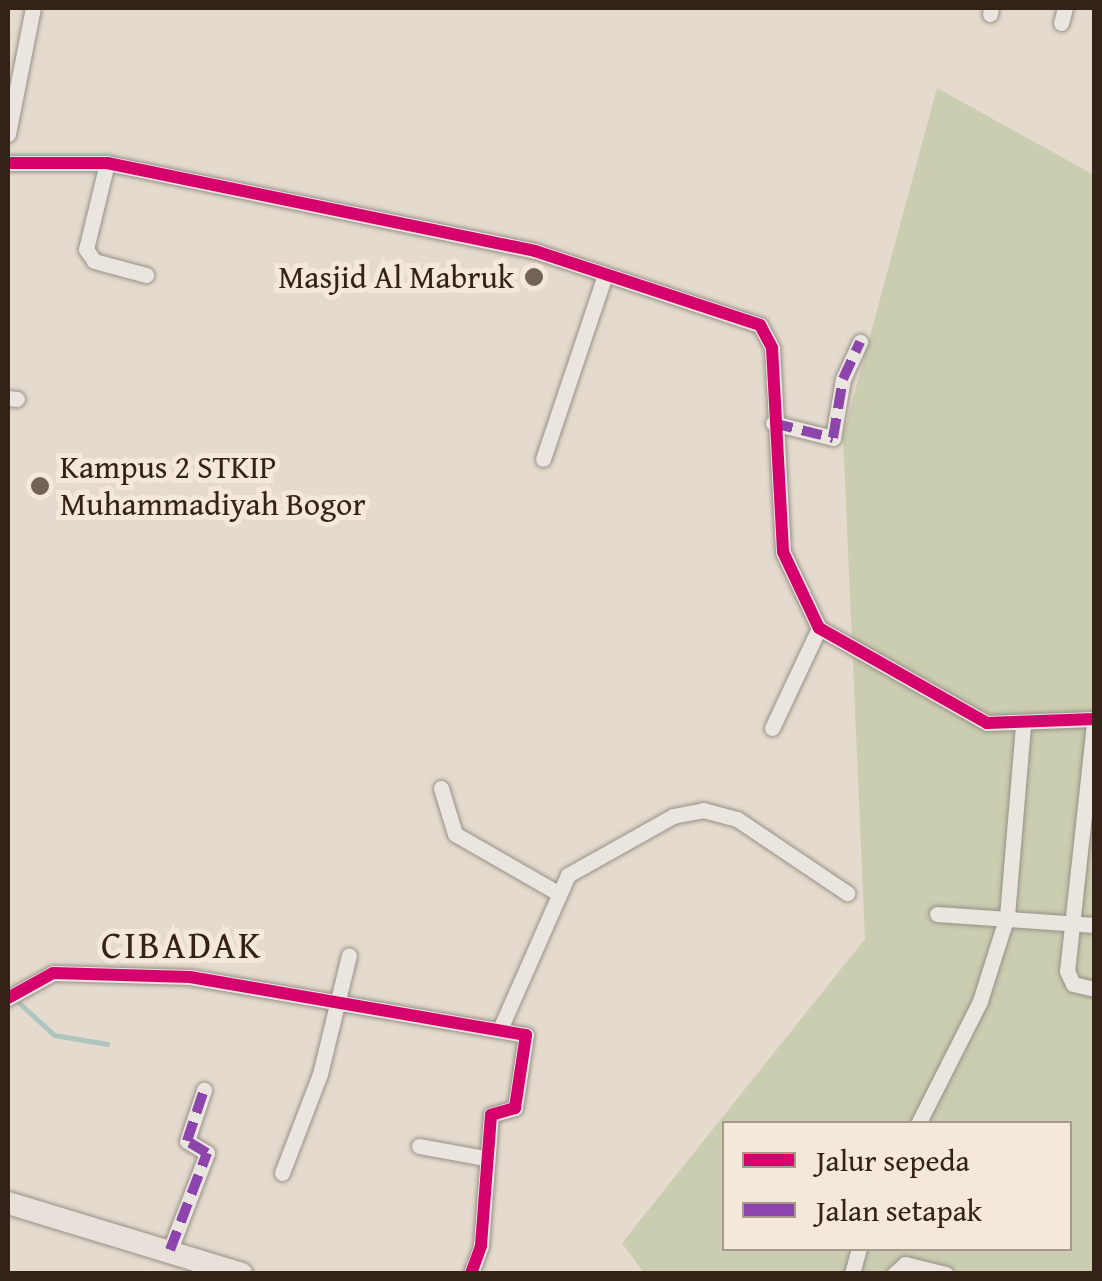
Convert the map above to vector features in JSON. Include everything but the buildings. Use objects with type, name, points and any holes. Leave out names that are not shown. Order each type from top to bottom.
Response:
[{"type":"highway","points":[[8,1203],[170,1250],[191,1267],[241,1274]]},
{"type":"street","points":[[8,134],[34,8]]},
{"type":"street","points":[[8,162],[107,163],[545,253],[604,278],[766,329],[788,574],[820,628],[974,718],[1023,724],[1094,721],[1087,860],[1070,924],[1069,978],[1094,989]]},
{"type":"street","points":[[107,163],[86,250],[94,262],[146,275]]},
{"type":"street","points":[[543,459],[604,278]]},
{"type":"street","points":[[773,423],[833,438],[843,379],[860,342]]},
{"type":"street","points":[[772,728],[820,628]]},
{"type":"street","points":[[920,1121],[980,1001],[1008,916],[1023,724]]},
{"type":"street","points":[[441,788],[456,834],[558,893]]},
{"type":"street","points":[[500,1029],[568,875],[619,846],[703,810],[737,819],[847,893]]},
{"type":"street","points":[[937,914],[1094,925]]},
{"type":"street","points":[[282,1173],[320,1074],[349,955]]},
{"type":"street","points":[[13,995],[54,972],[190,977],[500,1029],[530,1043],[514,1108],[491,1115],[481,1246],[471,1274]]},
{"type":"street","points":[[170,1250],[206,1153],[187,1141],[204,1090]]},
{"type":"street","points":[[419,1146],[485,1158]]},
{"type":"street","points":[[894,1274],[905,1264],[946,1274]]},
{"type":"green space","points":[[937,88],[1094,175],[1094,1273],[644,1273],[622,1243],[865,939],[843,436]]},
{"type":"waterway","points":[[15,999],[54,1035],[107,1044]]},
{"type":"marked path","points":[[773,423],[833,438],[843,379],[860,342]]},
{"type":"marked path","points":[[170,1250],[207,1153],[187,1141],[204,1090]]},
{"type":"cycle path","points":[[8,163],[107,163],[535,251],[760,325],[772,348],[783,552],[819,628],[987,723],[1094,719]]},
{"type":"cycle path","points":[[8,998],[53,973],[190,977],[526,1035],[515,1108],[491,1115],[481,1246],[471,1274]]},
{"type":"place","name":"Masjid Al Mabruk","points":[[534,277]]},
{"type":"place","name":"Kampus 2 STKIP Muhammadiyah Bogor","points":[[40,486]]},
{"type":"district","name":"CIBADAK","points":[[182,945]]}]
